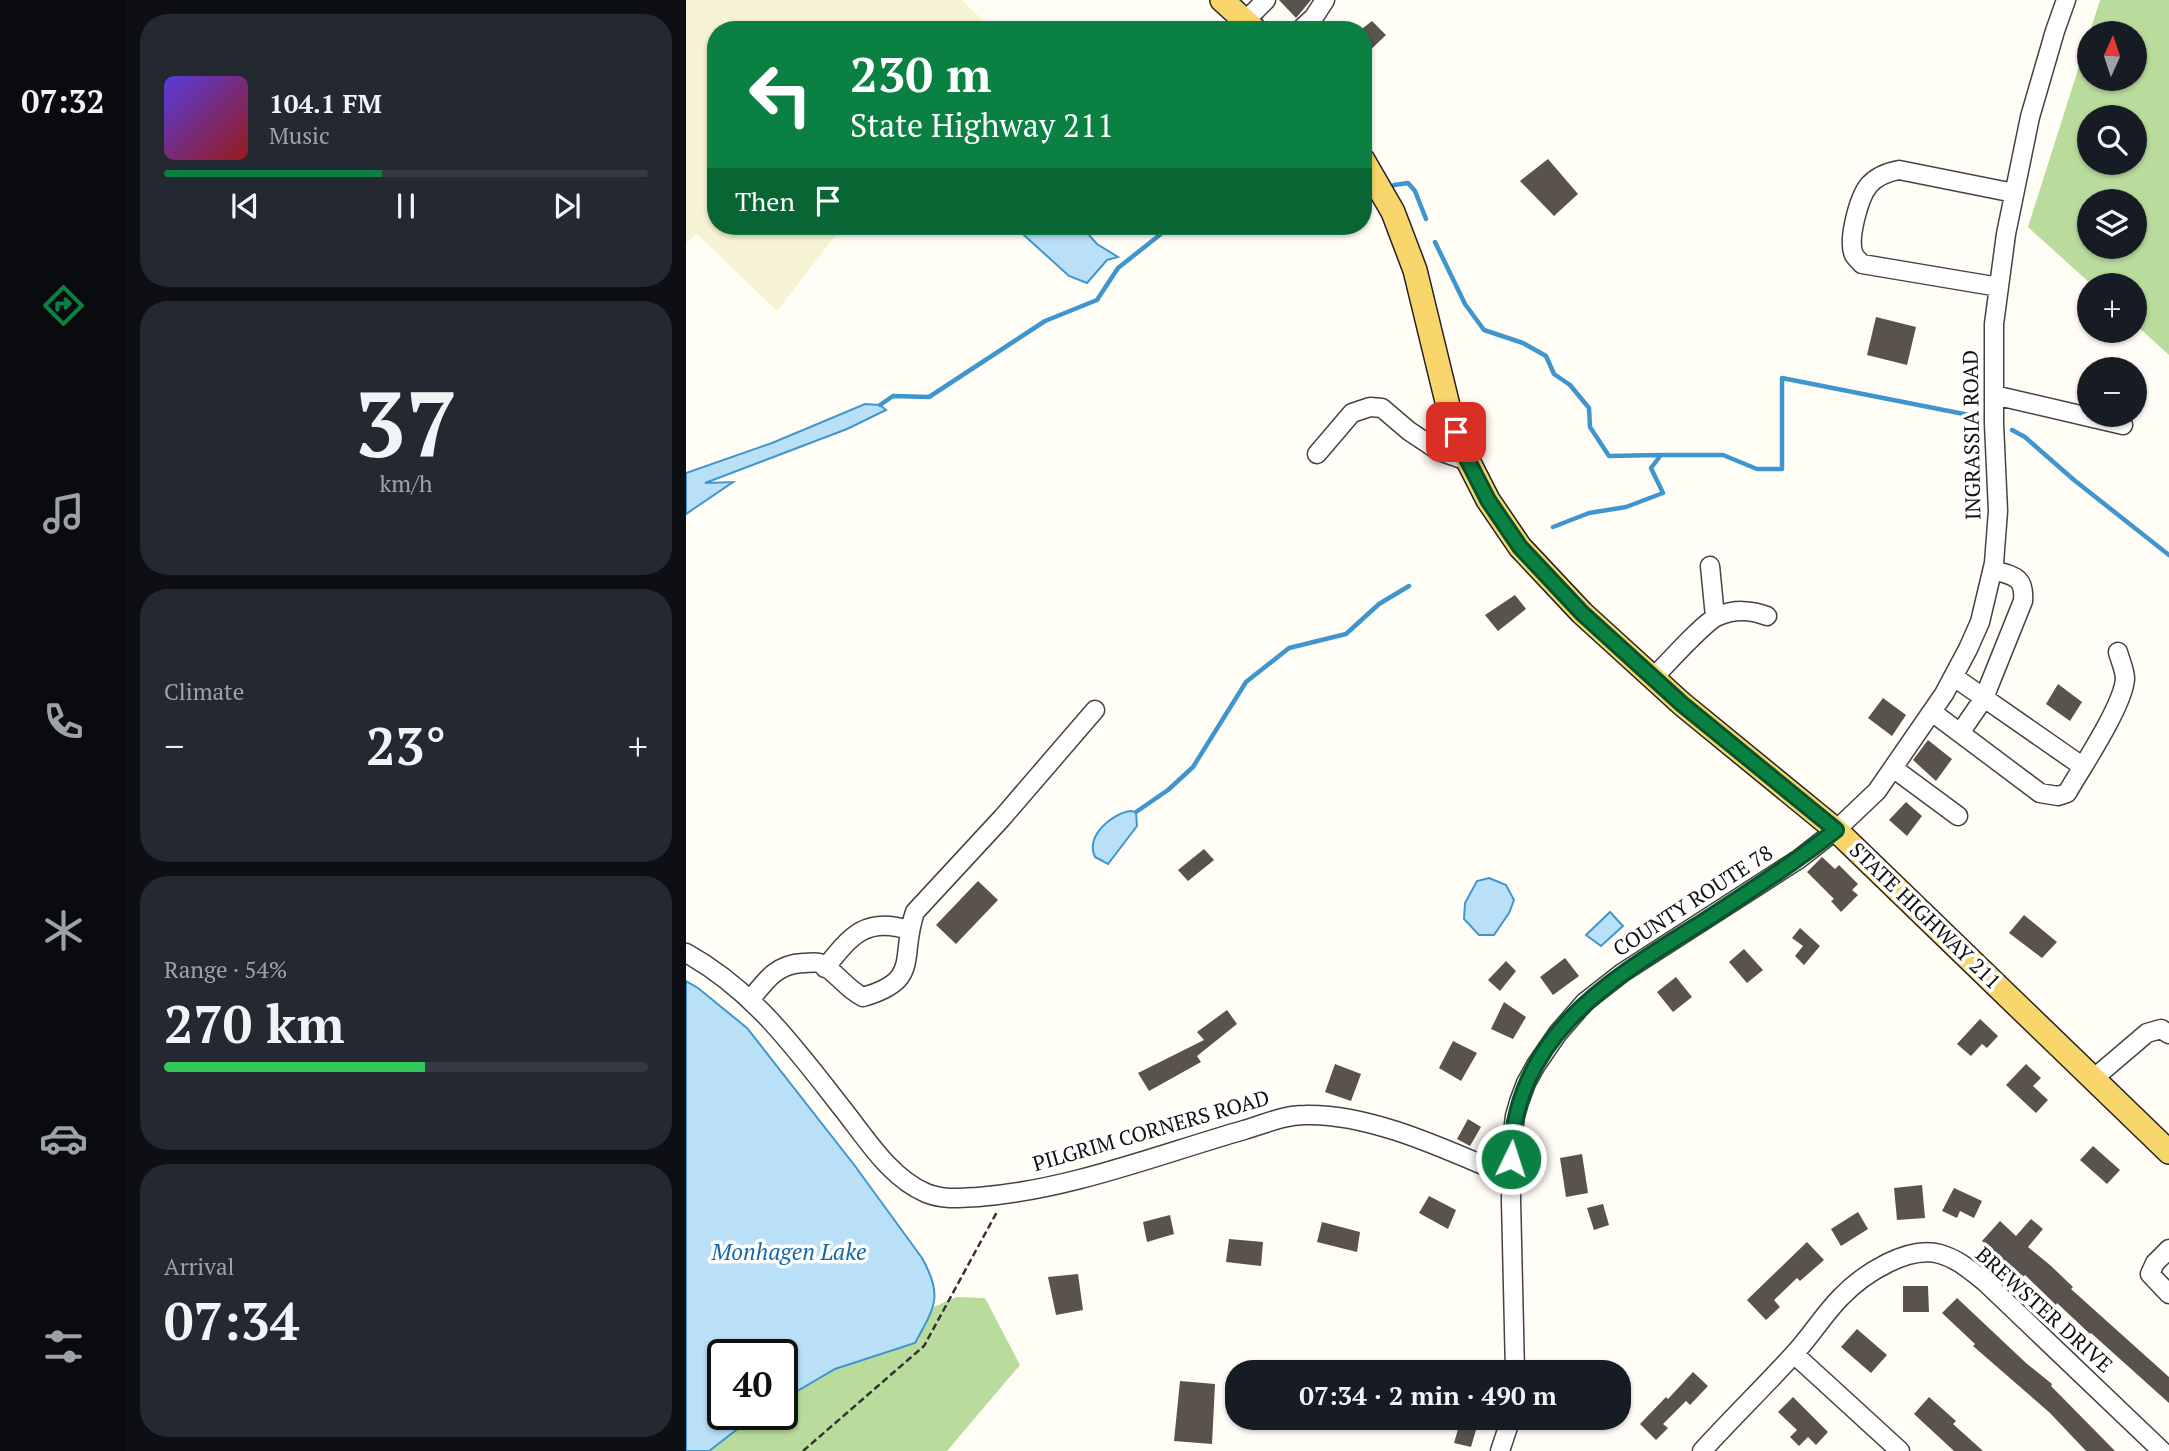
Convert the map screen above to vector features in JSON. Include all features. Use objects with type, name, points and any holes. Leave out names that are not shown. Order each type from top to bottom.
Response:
[{"type":"main road","points":[[1222,0],[1246,21]]},
{"type":"main road","name":"STATE HIGHWAY 211","points":[[1372,176],[1393,212],[1415,270],[1450,414],[1468,461],[1488,500],[1520,547],[1582,613],[1682,704],[1836,830],[2169,1152]]},
{"type":"street","points":[[1253,21],[1266,0]]},
{"type":"street","points":[[1310,21],[1325,0]]},
{"type":"street","name":"INGRASSIA ROAD","points":[[1836,830],[1877,792],[1954,677],[1980,622],[1993,570],[1998,511],[1994,324],[2006,234],[2030,117],[2054,31],[2066,0]]},
{"type":"street","points":[[1999,287],[1862,264],[1852,249],[1853,235],[1859,200],[1870,184],[1886,172],[1899,170],[2014,193]]},
{"type":"street","points":[[1994,395],[2077,414]]},
{"type":"street","points":[[1317,454],[1352,413],[1370,407],[1382,408],[1409,431],[1439,451],[1468,461]]},
{"type":"street","points":[[1710,566],[1715,617]]},
{"type":"street","points":[[1960,733],[1984,698],[2023,601],[2023,585],[2018,578],[1993,570]]},
{"type":"street","points":[[1653,678],[1715,617],[1732,612],[1755,612],[1767,617]]},
{"type":"street","points":[[1932,712],[2040,793],[2058,796],[2067,793],[2123,692],[2125,676],[2118,652]]},
{"type":"street","points":[[1954,677],[2082,766]]},
{"type":"street","points":[[751,999],[773,973],[790,963],[818,962],[851,991],[863,997],[894,984],[904,972],[909,930],[915,912],[1096,710]]},
{"type":"street","points":[[1893,768],[1958,816]]},
{"type":"street","name":"COUNTY ROUTE 78","points":[[1515,1360],[1512,1140],[1515,1116],[1526,1083],[1558,1033],[1585,1002],[1622,973],[1800,859],[1836,830]]},
{"type":"street","points":[[825,968],[857,932],[875,927],[899,927],[909,930]]},
{"type":"street","name":"PILGRIM CORNERS ROAD","points":[[686,953],[707,964],[751,999],[785,1035],[884,1161],[908,1184],[928,1195],[951,1199],[1007,1194],[1072,1181],[1275,1119],[1307,1114],[1379,1125],[1511,1177]]},
{"type":"street","points":[[2094,1079],[2147,1033],[2161,1029],[2169,1034]]},
{"type":"street","points":[[2169,1249],[2155,1263],[2150,1274],[2169,1294]]},
{"type":"street","name":"BREWSTER DRIVE","points":[[1702,1451],[1794,1354],[1842,1296],[1872,1272],[1915,1253],[1938,1254],[1961,1263],[1985,1282],[2162,1451]]},
{"type":"street","points":[[1794,1354],[1900,1451]]},
{"type":"street","points":[[1500,1451],[1507,1430]]},
{"type":"path","points":[[803,1451],[924,1346],[1007,1194]]},
{"type":"shaded area","points":[[686,0],[962,0],[984,21],[707,21],[707,235],[836,235],[777,311],[697,234],[686,243]]},
{"type":"green space","points":[[2100,0],[2169,0],[2169,355],[2147,335],[2147,273],[2079,273],[2028,227],[2077,73],[2077,91],[2147,91],[2147,21],[2093,21]]},
{"type":"green space","points":[[956,1297],[985,1298],[1020,1365],[947,1451],[709,1451],[736,1430],[798,1430],[798,1391],[835,1369],[915,1343],[934,1307]]},
{"type":"water","points":[[1024,235],[1089,235],[1097,244],[1118,257],[1107,260],[1087,283],[1069,276]]},
{"type":"water","points":[[865,404],[880,405],[886,410],[847,429],[705,483],[733,482],[686,514],[686,473],[772,443]]},
{"type":"water","points":[[1136,812],[1137,826],[1108,864],[1095,857],[1094,841],[1102,827],[1116,816]]},
{"type":"water","points":[[1489,878],[1506,885],[1514,900],[1509,913],[1494,935],[1479,935],[1464,919],[1465,903],[1477,881]]},
{"type":"water","points":[[1610,912],[1623,926],[1601,946],[1586,935]]},
{"type":"water","name":"Monhagen Lake","points":[[686,981],[747,1028],[855,1166],[922,1258],[933,1283],[934,1302],[915,1343],[835,1369],[798,1391],[798,1339],[707,1339],[707,1430],[736,1430],[709,1451],[686,1451]]},
{"type":"building","points":[[1279,0],[1311,0],[1296,18]]},
{"type":"building","points":[[1372,21],[1386,35],[1372,48]]},
{"type":"building","points":[[1548,159],[1578,194],[1554,216],[1520,181]]},
{"type":"building","points":[[1876,317],[1916,327],[1907,365],[1867,355]]},
{"type":"building","points":[[1515,595],[1526,609],[1498,631],[1485,615]]},
{"type":"building","points":[[2058,684],[2082,702],[2070,721],[2046,704]]},
{"type":"building","points":[[1883,698],[1906,715],[1892,736],[1868,718]]},
{"type":"building","points":[[1928,740],[1952,759],[1936,781],[1913,760]]},
{"type":"building","points":[[1906,802],[1922,816],[1907,836],[1889,820]]},
{"type":"building","points":[[1204,849],[1214,860],[1188,881],[1178,870]]},
{"type":"building","points":[[1822,857],[1835,869],[1839,865],[1858,884],[1852,890],[1858,895],[1841,912],[1831,901],[1834,899],[1807,872]]},
{"type":"building","points":[[978,881],[998,900],[956,944],[936,925]]},
{"type":"building","points":[[2024,915],[2057,942],[2042,958],[2009,933]]},
{"type":"building","points":[[1800,928],[1820,946],[1804,965],[1795,956],[1803,946],[1792,938]]},
{"type":"building","points":[[1744,949],[1763,970],[1747,983],[1729,962]]},
{"type":"building","points":[[1565,958],[1579,976],[1553,995],[1540,977]]},
{"type":"building","points":[[1506,961],[1516,971],[1500,991],[1488,980]]},
{"type":"building","points":[[1676,977],[1692,997],[1673,1012],[1657,992]]},
{"type":"building","points":[[1504,1002],[1526,1017],[1513,1039],[1491,1029]]},
{"type":"building","points":[[1227,1010],[1237,1024],[1197,1056],[1201,1062],[1149,1091],[1138,1073],[1204,1040],[1197,1032]]},
{"type":"building","points":[[1980,1019],[1998,1036],[1987,1048],[1982,1044],[1971,1056],[1957,1044]]},
{"type":"building","points":[[1453,1041],[1477,1053],[1461,1081],[1439,1068]]},
{"type":"building","points":[[1335,1064],[1361,1074],[1351,1101],[1325,1092]]},
{"type":"building","points":[[2026,1064],[2041,1078],[2033,1086],[2048,1100],[2036,1113],[2006,1085]]},
{"type":"building","points":[[1468,1119],[1481,1127],[1470,1146],[1457,1139]]},
{"type":"building","points":[[2093,1146],[2120,1170],[2107,1184],[2080,1160]]},
{"type":"building","points":[[1582,1154],[1588,1193],[1566,1197],[1560,1158]]},
{"type":"building","points":[[1922,1185],[1925,1218],[1897,1220],[1894,1188]]},
{"type":"building","points":[[1954,1188],[1982,1201],[1974,1218],[1960,1211],[1957,1218],[1942,1211]]},
{"type":"building","points":[[1429,1196],[1456,1210],[1448,1229],[1419,1213]]},
{"type":"building","points":[[1603,1204],[1609,1225],[1594,1230],[1587,1208]]},
{"type":"building","points":[[1858,1212],[1868,1229],[1841,1246],[1831,1229]]},
{"type":"building","points":[[1170,1215],[1174,1234],[1147,1242],[1143,1222]]},
{"type":"building","points":[[2031,1219],[2043,1229],[2028,1247],[2169,1377],[2169,1403],[2025,1275],[2023,1277],[1982,1241],[2000,1221],[2016,1236]]},
{"type":"building","points":[[1322,1222],[1360,1232],[1357,1252],[1317,1242]]},
{"type":"building","points":[[1229,1239],[1263,1242],[1261,1266],[1226,1262]]},
{"type":"building","points":[[1807,1242],[1824,1260],[1800,1281],[1797,1278],[1774,1300],[1780,1307],[1766,1320],[1747,1300]]},
{"type":"building","points":[[1078,1274],[1083,1310],[1056,1315],[1048,1277]]},
{"type":"building","points":[[1903,1286],[1928,1286],[1929,1312],[1903,1312]]},
{"type":"building","points":[[1957,1298],[2052,1384],[2115,1451],[2086,1451],[2050,1413],[1973,1346],[1975,1344],[1942,1313]]},
{"type":"building","points":[[1857,1329],[1887,1355],[1871,1373],[1841,1347]]},
{"type":"building","points":[[1693,1372],[1708,1386],[1690,1405],[1686,1401],[1663,1424],[1668,1428],[1656,1440],[1640,1424]]},
{"type":"building","points":[[1180,1381],[1215,1384],[1212,1444],[1174,1441]]},
{"type":"building","points":[[1793,1397],[1828,1432],[1816,1445],[1808,1437],[1799,1446],[1790,1437],[1797,1430],[1778,1412]]},
{"type":"building","points":[[1929,1397],[1956,1421],[1953,1424],[1983,1451],[1954,1451],[1914,1414]]},
{"type":"building","points":[[1458,1430],[1476,1430],[1471,1447],[1454,1443]]},
{"type":"waterway","points":[[1394,185],[1408,183],[1415,191],[1426,219]]},
{"type":"waterway","points":[[880,405],[893,396],[929,397],[1045,321],[1097,300],[1118,268],[1160,235]]},
{"type":"waterway","points":[[1435,242],[1465,304],[1484,330],[1523,343],[1546,356],[1554,374],[1570,385],[1589,408],[1590,427],[1609,456],[1659,455]]},
{"type":"waterway","points":[[1553,527],[1589,513],[1626,507],[1663,493],[1651,468],[1661,455],[1723,455],[1757,469],[1782,469],[1782,378],[1969,415],[1980,420]]},
{"type":"waterway","points":[[2012,430],[2025,437],[2074,480],[2169,555]]},
{"type":"waterway","points":[[1136,812],[1168,790],[1193,767],[1246,682],[1289,648],[1346,634],[1379,604],[1409,586]]},
{"type":"route","points":[[1456,432],[1488,500],[1520,547],[1582,613],[1682,704],[1836,830],[1800,859],[1622,973],[1585,1002],[1558,1033],[1526,1083],[1515,1116],[1511,1159]]}]
